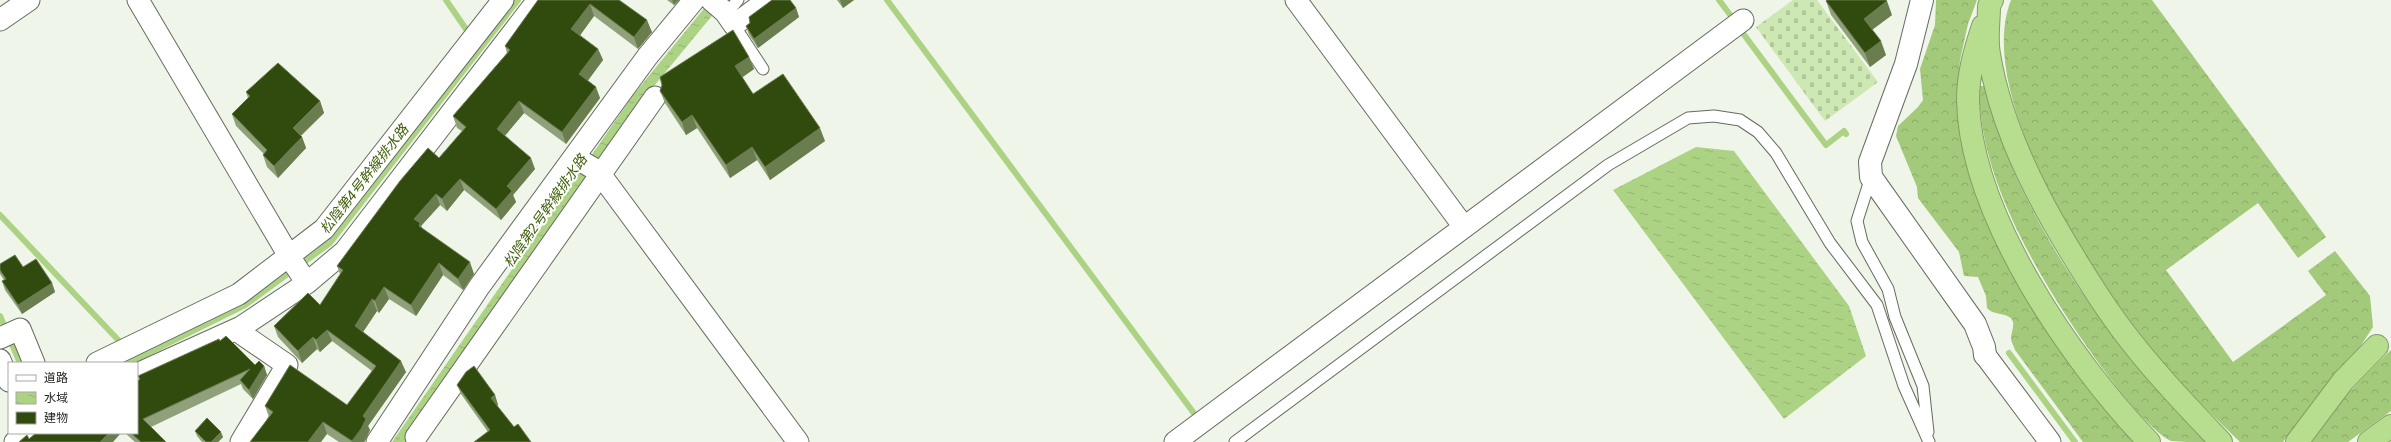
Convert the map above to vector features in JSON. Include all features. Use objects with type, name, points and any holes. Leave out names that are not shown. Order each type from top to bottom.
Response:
[{"type":"highway","points":[[1991,3],[1989,52],[2009,131],[2033,187],[2084,276],[2138,349],[2171,390],[2221,442]]},
{"type":"highway","points":[[1991,3],[1972,59],[1968,100],[1973,140],[1994,214],[2029,282],[2072,349],[2106,394],[2149,442]]},
{"type":"highway","points":[[2297,442],[2343,381],[2377,346]]},
{"type":"highway","points":[[2368,442],[2391,426]]},
{"type":"street","points":[[0,20],[29,0]]},
{"type":"street","points":[[138,0],[298,269]]},
{"type":"street","points":[[138,374],[236,330],[298,269],[324,229],[503,0]]},
{"type":"street","points":[[99,362],[239,294],[345,251],[538,0]]},
{"type":"street","points":[[397,435],[479,287],[577,158],[647,57],[694,0]]},
{"type":"street","points":[[727,10],[768,0]]},
{"type":"street","points":[[1296,0],[1464,227]]},
{"type":"street","points":[[1922,0],[1906,64],[1870,162],[1871,177],[1975,324],[1984,347],[1984,355],[2050,442]]},
{"type":"street","points":[[1175,442],[1743,20]]},
{"type":"street","points":[[397,435],[599,173],[655,97]]},
{"type":"street","points":[[577,158],[599,173],[798,442]]},
{"type":"street","points":[[7,335],[20,329],[34,362]]},
{"type":"street","points":[[236,330],[287,365],[241,442]]},
{"type":"street","points":[[0,360],[8,379]]},
{"type":"street","points":[[15,442],[24,434]]},
{"type":"lane","points":[[727,10],[763,69]]},
{"type":"lane","points":[[1235,442],[1608,165],[1688,118],[1714,116],[1740,120],[1758,132],[1776,153],[1830,243],[1877,305],[1904,386],[1929,442]]},
{"type":"lane","points":[[1871,177],[1857,221],[1862,242],[1888,289],[1895,317],[1923,386],[1929,442]]},
{"type":"green space","points":[[1793,0],[1817,0],[1878,82],[1825,121],[1756,27]]},
{"type":"green space","points":[[1936,0],[1977,0],[1968,24],[1960,60],[1957,92],[1962,139],[2043,324],[2086,386],[2136,442],[2083,442],[2015,350],[2011,340],[2013,328],[2012,319],[2005,315],[1993,312],[1987,308],[1986,296],[1978,277],[1964,276],[1959,252],[1918,198],[1917,187],[1896,136],[1898,126],[1918,107],[1923,100],[1920,69],[1935,25]]},
{"type":"green space","points":[[2011,0],[2152,0],[2326,237],[2298,258],[2258,203],[2166,270],[2233,362],[2326,295],[2308,271],[2335,251],[2370,296],[2373,327],[2358,350],[2331,378],[2283,442],[2240,442],[2168,369],[2123,311],[2096,272],[2069,228],[2044,180],[2023,131],[2009,83],[2004,39]]},
{"type":"green space","points":[[1980,86],[1984,86],[2011,166],[2041,226],[2061,260],[2104,324],[2128,355],[2207,442],[2171,441],[2155,429],[2127,400],[2112,381],[2063,311],[2041,275],[2003,199],[1990,160],[1982,122]]},
{"type":"green space","points":[[2391,350],[2391,411],[2348,442],[2310,442],[2328,417],[2348,394]]},
{"type":"water","points":[[711,0],[725,0],[645,97],[408,435],[405,442],[392,442],[634,94]]},
{"type":"water","points":[[1696,147],[1734,151],[1849,306],[1866,356],[1784,419],[1613,190]]},
{"type":"building","points":[[538,0],[619,0],[647,20],[634,37],[590,4],[571,29],[598,49],[579,74],[596,87],[562,132],[519,101],[497,129],[531,158],[507,186],[512,191],[496,209],[460,179],[442,199],[436,194],[414,219],[420,223],[419,226],[470,262],[458,279],[439,263],[411,305],[384,287],[375,301],[372,299],[355,326],[401,361],[363,416],[366,419],[352,441],[323,422],[308,442],[250,442],[273,412],[265,406],[290,365],[347,405],[376,366],[327,330],[316,340],[313,337],[298,351],[274,326],[308,293],[320,305],[343,270],[337,266],[400,181],[428,148],[439,158],[466,127],[453,116],[510,50],[505,46]]},
{"type":"building","points":[[772,0],[790,0],[796,8],[754,39],[746,26],[750,23],[749,17]]},
{"type":"building","points":[[1886,0],[1887,1],[1864,19],[1881,41],[1865,53],[1826,1]]},
{"type":"building","points":[[733,30],[749,57],[735,66],[753,94],[783,74],[820,128],[765,167],[752,147],[726,165],[692,115],[682,122],[660,91],[662,85],[660,77]]},
{"type":"building","points":[[278,63],[320,101],[293,128],[302,137],[274,166],[263,155],[267,150],[232,114],[250,96],[246,92]]},
{"type":"building","points":[[15,255],[23,267],[36,259],[52,283],[18,305],[2,281],[6,279],[0,270],[0,264]]},
{"type":"building","points":[[226,336],[255,365],[259,361],[264,366],[249,390],[240,380],[250,369],[143,419],[166,442],[141,442],[132,434],[138,434],[138,380],[140,379],[138,376],[219,339],[220,341]]},
{"type":"building","points":[[474,366],[495,395],[491,398],[514,427],[518,424],[531,442],[474,442],[490,430],[457,385],[466,372]]},
{"type":"building","points":[[207,418],[221,432],[211,442],[206,442],[195,431]]},
{"type":"building","points":[[35,434],[108,434],[100,442],[19,442],[27,435],[29,439]]},
{"type":"waterway","points":[[446,0],[468,32]]},
{"type":"waterway","name":"松陰第4号幹線排水路","points":[[130,362],[245,305],[330,243],[518,0]]},
{"type":"waterway","points":[[887,0],[1196,416]]},
{"type":"waterway","points":[[1719,0],[1731,16]]},
{"type":"waterway","points":[[1742,32],[1826,145],[1844,131],[1846,134]]},
{"type":"waterway","points":[[0,215],[121,343]]},
{"type":"waterway","name":"松陰第4号幹線排水路","points":[[0,316],[20,362]]},
{"type":"waterway","points":[[2009,353],[2075,442]]},
{"type":"water label","name":"松陰第2号幹線排水路","points":[[545,211]]}]
